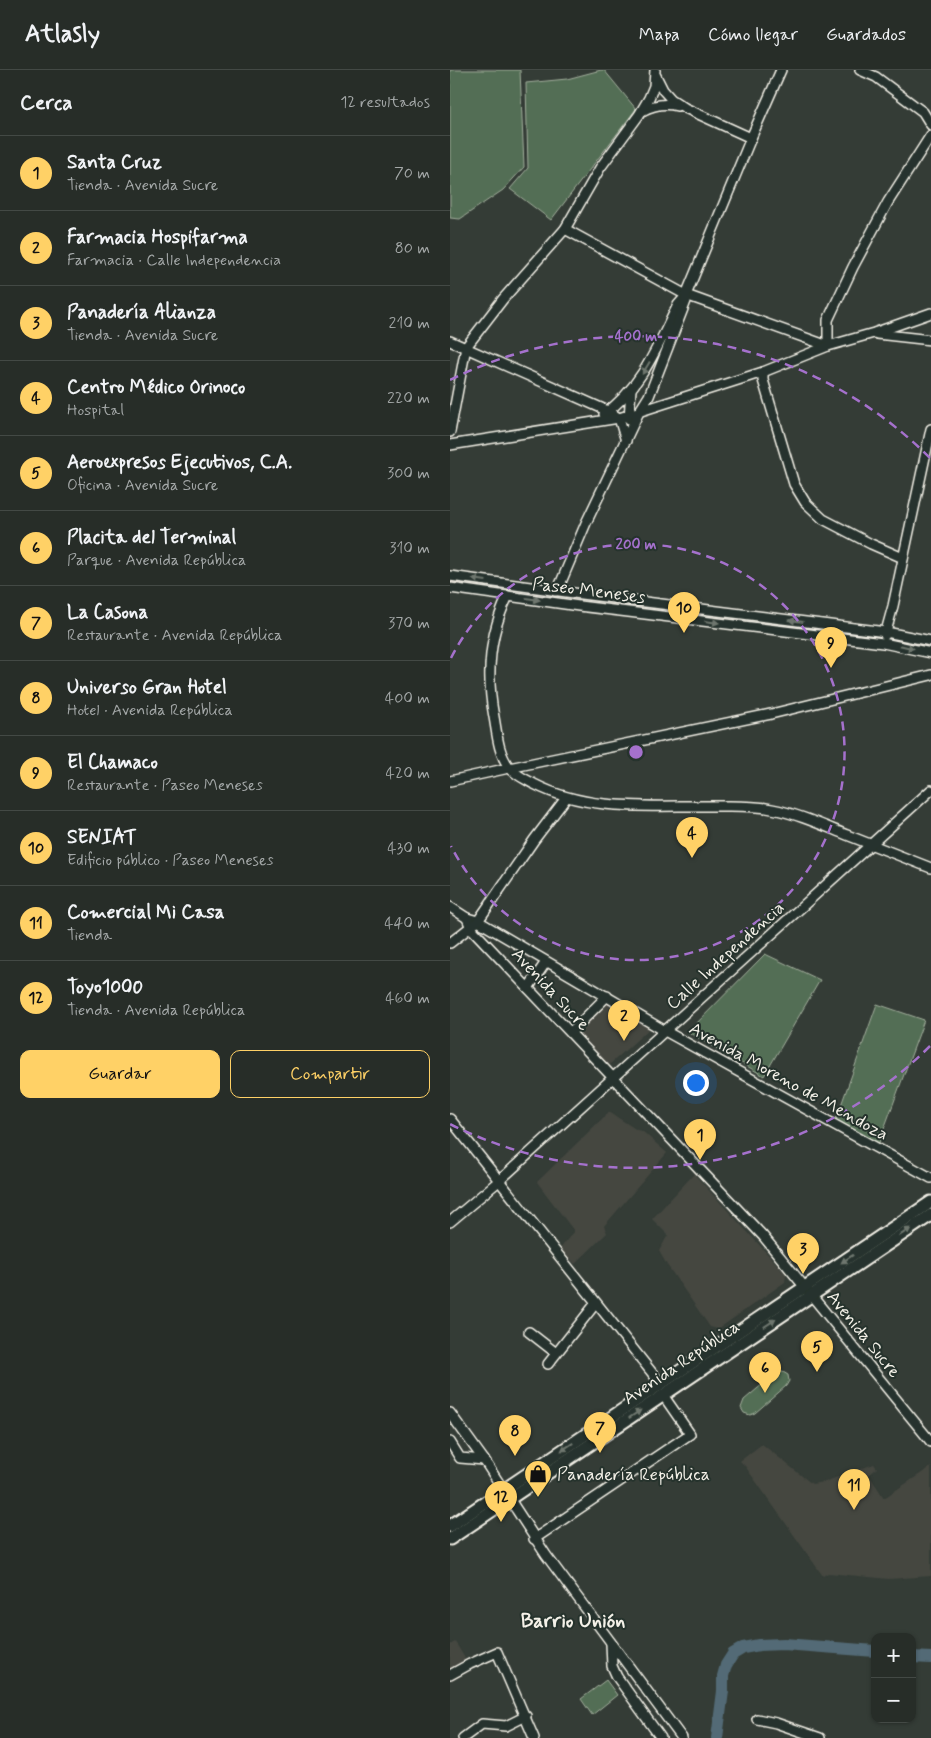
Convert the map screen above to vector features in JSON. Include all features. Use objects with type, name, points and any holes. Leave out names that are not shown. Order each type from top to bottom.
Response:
[{"type":"main road","name":"Avenida República","points":[[450,1539],[506,1495],[808,1291],[931,1202]]},
{"type":"main road","name":"Avenida República","points":[[808,1291],[931,1215]]},
{"type":"main road","name":"Avenida República","points":[[450,1526],[506,1495]]},
{"type":"street","points":[[591,423],[619,403],[631,389],[645,369],[678,305],[686,295],[781,70]]},
{"type":"street","points":[[860,70],[876,77],[923,112],[931,125]]},
{"type":"street","points":[[655,72],[663,90],[671,100],[751,138]]},
{"type":"street","points":[[450,432],[466,347],[502,299],[565,229],[600,168],[640,113],[654,86],[655,72]]},
{"type":"street","points":[[640,113],[658,105],[671,104],[685,108]]},
{"type":"street","points":[[828,346],[828,320],[853,267],[888,202],[931,135]]},
{"type":"street","points":[[565,229],[686,295],[828,346]]},
{"type":"street","points":[[555,591],[639,412],[649,396],[686,301],[686,295]]},
{"type":"street","points":[[450,445],[630,415],[763,372],[828,346],[874,333],[931,313]]},
{"type":"street","points":[[874,333],[931,340]]},
{"type":"street","points":[[450,340],[608,411],[619,418],[626,442]]},
{"type":"street","points":[[763,372],[763,380],[794,484],[805,502],[823,519],[903,558]]},
{"type":"street","points":[[631,389],[637,401],[649,396]]},
{"type":"street","points":[[626,442],[631,389]]},
{"type":"street","points":[[589,402],[596,414],[591,423]]},
{"type":"street","points":[[883,643],[931,429]]},
{"type":"street","name":"Paseo Meneses","points":[[450,576],[555,591],[886,632],[931,641]]},
{"type":"street","name":"Paseo Meneses","points":[[450,588],[883,643],[931,653]]},
{"type":"street","points":[[508,596],[500,611],[495,630],[490,658],[489,682],[503,758],[509,768],[516,774],[550,792],[585,802],[609,805],[748,806],[772,809],[802,817],[931,868]]},
{"type":"street","points":[[450,782],[771,714],[931,674]]},
{"type":"street","name":"Calle Independencia","points":[[450,1222],[500,1180],[931,790]]},
{"type":"street","points":[[450,943],[474,924],[566,798]]},
{"type":"street","name":"Avenida Moreno de Mendoza","points":[[450,907],[474,924],[546,962],[665,1031],[931,1178]]},
{"type":"street","name":"Avenida Sucre","points":[[474,924],[528,988],[763,1236],[931,1442]]},
{"type":"street","points":[[528,988],[546,962]]},
{"type":"street","points":[[571,1032],[607,996]]},
{"type":"street","points":[[450,1119],[500,1180],[662,1390],[690,1434],[534,1539]]},
{"type":"street","points":[[548,1364],[596,1304]]},
{"type":"street","points":[[529,1332],[556,1353]]},
{"type":"street","points":[[450,1413],[484,1460],[534,1539],[682,1738]]},
{"type":"street","points":[[450,1442],[460,1458],[484,1460]]},
{"type":"street","points":[[611,1642],[612,1666],[617,1677],[661,1738]]},
{"type":"street","points":[[450,1675],[497,1652],[534,1738]]},
{"type":"street","points":[[463,1738],[482,1724],[506,1726],[526,1716]]},
{"type":"street","points":[[757,1719],[776,1723],[820,1738]]},
{"type":"shaded area","points":[[608,1003],[650,1028],[608,1066],[578,1032]]},
{"type":"shaded area","points":[[609,1112],[637,1130],[642,1131],[667,1153],[604,1226],[607,1233],[575,1264],[560,1249],[574,1231],[537,1182]]},
{"type":"shaded area","points":[[694,1174],[786,1274],[785,1282],[718,1329],[710,1327],[667,1265],[659,1251],[668,1235],[652,1219]]},
{"type":"shaded area","points":[[762,1444],[812,1484],[824,1482],[874,1464],[877,1468],[869,1475],[884,1498],[931,1467],[931,1576],[889,1579],[828,1573],[823,1576],[740,1461]]},
{"type":"shaded area","points":[[455,1642],[466,1660],[450,1670],[450,1645]]},
{"type":"green space","points":[[450,70],[520,70],[524,167],[503,190],[460,219],[450,218]]},
{"type":"green space","points":[[604,70],[636,109],[551,220],[510,189],[528,168],[526,83],[567,79]]},
{"type":"green space","points":[[765,954],[820,980],[764,1076],[688,1032]]},
{"type":"green space","points":[[877,1004],[924,1020],[877,1148],[834,1125]]},
{"type":"green space","points":[[777,1372],[783,1372],[788,1375],[789,1381],[786,1386],[755,1413],[750,1415],[744,1413],[741,1408],[744,1400]]},
{"type":"green space","points":[[606,1680],[617,1695],[592,1715],[581,1699]]},
{"type":"waterway","points":[[717,1738],[723,1676],[726,1665],[733,1654],[743,1648],[784,1644],[871,1651]]},
{"type":"waterway","points":[[916,1657],[931,1658]]},
{"type":"place","name":"SENIAT","points":[[684,633]]},
{"type":"place","name":"El Chamaco","points":[[831,668]]},
{"type":"place","name":"Centro Médico Orinoco","points":[[692,858]]},
{"type":"place","name":"Farmacia Hospifarma","points":[[624,1041]]},
{"type":"place","name":"Santa Cruz","points":[[700,1160]]},
{"type":"place","name":"Panadería Alianza","points":[[803,1274]]},
{"type":"place","name":"Aeroexpresos Ejecutivos, C.A.","points":[[817,1372]]},
{"type":"place","name":"Placita del Terminal","points":[[765,1393]]},
{"type":"place","name":"La Casona","points":[[600,1453]]},
{"type":"place","name":"Universo Gran Hotel","points":[[515,1456]]},
{"type":"place","name":"Panadería República","points":[[538,1498]]},
{"type":"place","name":"Comercial Mi Casa","points":[[854,1510]]},
{"type":"place","name":"Toyo1000","points":[[501,1522]]},
{"type":"district","name":"Barrio Unión","points":[[573,1620]]}]
